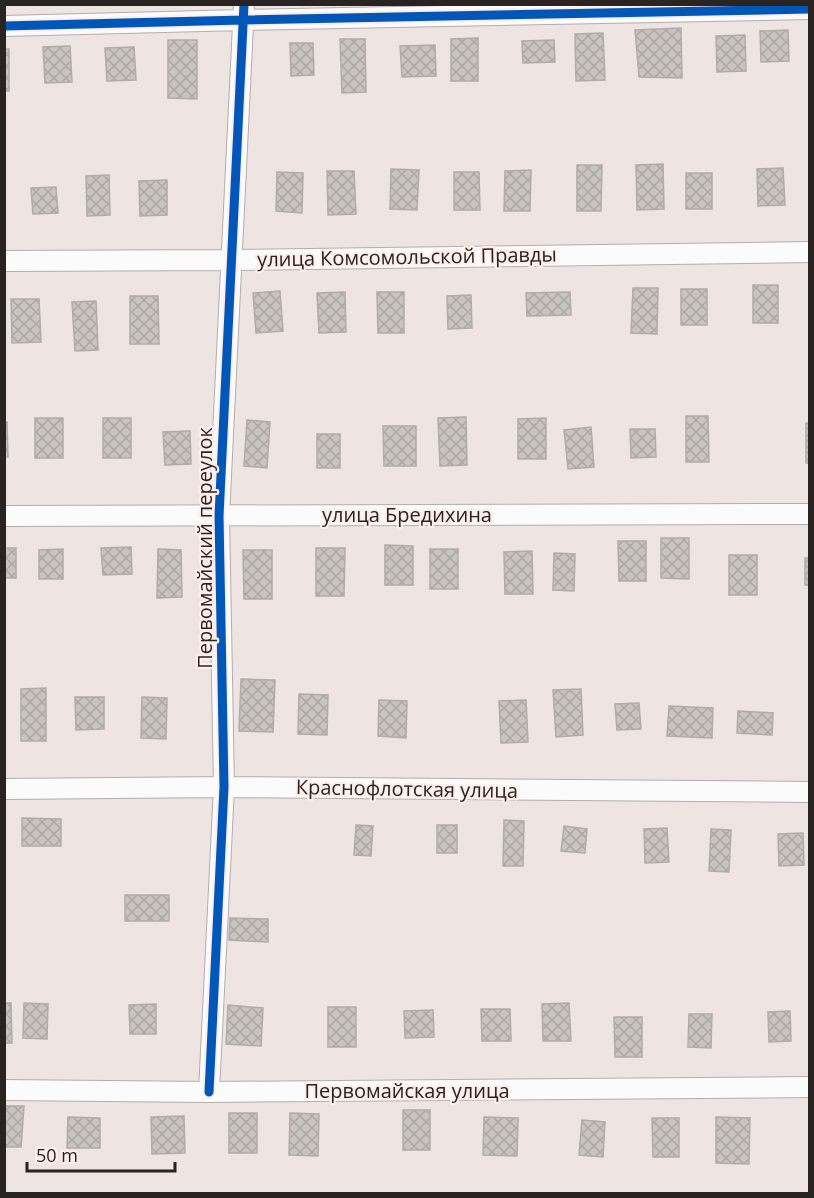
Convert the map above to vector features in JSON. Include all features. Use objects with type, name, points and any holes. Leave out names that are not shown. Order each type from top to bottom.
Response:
[{"type":"street","points":[[4,27],[244,12],[810,9]]},
{"type":"street","name":"Первомайский переулок","points":[[209,1092],[224,787],[219,516],[244,12]]},
{"type":"street","name":"улица Комсомольской Правды","points":[[4,261],[810,252]]},
{"type":"street","name":"улица Бредихина","points":[[4,516],[810,514]]},
{"type":"street","name":"Краснофлотская улица","points":[[4,789],[224,787],[810,792]]},
{"type":"street","name":"Первомайская улица","points":[[4,1090],[209,1092],[810,1087]]},
{"type":"building","points":[[681,28],[682,78],[639,77],[635,30]]},
{"type":"building","points":[[788,30],[789,61],[761,62],[760,31]]},
{"type":"building","points":[[603,33],[605,80],[576,81],[575,34]]},
{"type":"building","points":[[745,35],[746,71],[717,72],[716,36]]},
{"type":"building","points":[[478,38],[478,81],[451,81],[451,39]]},
{"type":"building","points":[[340,39],[365,39],[366,92],[342,93]]},
{"type":"building","points":[[168,40],[197,40],[197,99],[168,98]]},
{"type":"building","points":[[554,40],[555,62],[523,63],[522,41]]},
{"type":"building","points":[[290,43],[313,43],[314,75],[291,76]]},
{"type":"building","points":[[435,45],[436,76],[402,77],[400,46]]},
{"type":"building","points":[[70,46],[72,82],[45,83],[43,47]]},
{"type":"building","points":[[134,47],[136,80],[107,81],[105,48]]},
{"type":"building","points":[[4,49],[9,49],[9,91],[4,91]]},
{"type":"building","points":[[663,164],[664,209],[637,210],[636,165]]},
{"type":"building","points":[[577,165],[602,165],[601,211],[577,211]]},
{"type":"building","points":[[783,168],[785,205],[758,206],[757,169]]},
{"type":"building","points":[[391,169],[419,170],[417,210],[390,209]]},
{"type":"building","points":[[531,170],[530,211],[504,211],[505,171]]},
{"type":"building","points":[[327,171],[354,171],[356,214],[328,215]]},
{"type":"building","points":[[277,172],[303,173],[302,213],[276,211]]},
{"type":"building","points":[[454,172],[479,172],[480,210],[454,210]]},
{"type":"building","points":[[686,173],[712,173],[712,209],[686,209]]},
{"type":"building","points":[[109,175],[110,215],[87,216],[86,176]]},
{"type":"building","points":[[167,180],[167,215],[140,216],[139,181]]},
{"type":"building","points":[[56,187],[58,213],[33,214],[31,188]]},
{"type":"building","points":[[753,285],[778,285],[778,323],[753,323]]},
{"type":"building","points":[[633,288],[658,288],[657,334],[631,333]]},
{"type":"building","points":[[681,289],[707,289],[707,325],[681,325]]},
{"type":"building","points":[[280,291],[283,331],[256,333],[253,293]]},
{"type":"building","points":[[345,292],[346,332],[319,333],[317,293]]},
{"type":"building","points":[[377,292],[404,292],[404,333],[378,333]]},
{"type":"building","points":[[570,292],[571,315],[527,316],[526,293]]},
{"type":"building","points":[[471,295],[472,328],[448,329],[447,296]]},
{"type":"building","points":[[130,296],[158,296],[159,344],[130,344]]},
{"type":"building","points":[[11,299],[39,299],[41,342],[12,343]]},
{"type":"building","points":[[96,301],[98,350],[75,351],[72,302]]},
{"type":"building","points":[[686,416],[708,416],[709,462],[686,462]]},
{"type":"building","points":[[466,417],[467,465],[440,466],[438,418]]},
{"type":"building","points":[[35,418],[63,418],[63,458],[35,458]]},
{"type":"building","points":[[103,418],[131,418],[131,458],[103,458]]},
{"type":"building","points":[[546,418],[546,459],[518,459],[518,419]]},
{"type":"building","points":[[247,420],[270,422],[267,468],[244,466]]},
{"type":"building","points":[[4,422],[7,422],[8,457],[4,457]]},
{"type":"building","points":[[806,423],[810,423],[810,463],[806,463]]},
{"type":"building","points":[[383,426],[416,426],[416,466],[384,466]]},
{"type":"building","points":[[591,427],[594,467],[568,469],[564,430]]},
{"type":"building","points":[[630,429],[655,429],[656,457],[631,458]]},
{"type":"building","points":[[190,431],[191,464],[165,465],[163,432]]},
{"type":"building","points":[[317,434],[340,434],[340,468],[317,468]]},
{"type":"building","points":[[661,538],[689,538],[689,579],[661,578]]},
{"type":"building","points":[[618,541],[646,541],[646,581],[619,581]]},
{"type":"building","points":[[385,545],[413,546],[413,585],[385,585]]},
{"type":"building","points":[[131,547],[132,574],[103,575],[101,548]]},
{"type":"building","points":[[4,548],[16,548],[16,578],[4,578]]},
{"type":"building","points":[[316,548],[345,548],[344,596],[316,596]]},
{"type":"building","points":[[63,549],[63,579],[39,579],[39,550]]},
{"type":"building","points":[[158,549],[181,550],[182,597],[157,598]]},
{"type":"building","points":[[430,549],[458,549],[458,589],[430,589]]},
{"type":"building","points":[[243,550],[272,550],[272,599],[244,599]]},
{"type":"building","points":[[532,551],[533,594],[505,594],[504,552]]},
{"type":"building","points":[[554,553],[575,554],[574,591],[553,590]]},
{"type":"building","points":[[729,555],[757,555],[757,595],[729,595]]},
{"type":"building","points":[[805,558],[810,558],[810,585],[805,585]]},
{"type":"building","points":[[241,679],[275,680],[273,732],[239,731]]},
{"type":"building","points":[[46,688],[46,741],[21,741],[21,689]]},
{"type":"building","points":[[581,689],[583,735],[556,737],[553,690]]},
{"type":"building","points":[[299,694],[328,695],[327,735],[298,734]]},
{"type":"building","points":[[75,697],[104,697],[104,729],[76,730]]},
{"type":"building","points":[[142,697],[167,698],[166,739],[141,738]]},
{"type":"building","points":[[379,700],[407,701],[406,738],[378,736]]},
{"type":"building","points":[[526,700],[528,742],[501,743],[499,701]]},
{"type":"building","points":[[639,703],[641,729],[617,730],[615,704]]},
{"type":"building","points":[[669,706],[713,708],[712,738],[667,736]]},
{"type":"building","points":[[738,711],[773,713],[772,735],[737,733]]},
{"type":"building","points":[[22,818],[61,819],[61,846],[22,846]]},
{"type":"building","points":[[504,820],[524,821],[523,866],[503,866]]},
{"type":"building","points":[[356,825],[373,826],[371,856],[354,855]]},
{"type":"building","points":[[437,825],[457,825],[457,853],[437,853]]},
{"type":"building","points":[[564,826],[587,829],[585,853],[561,851]]},
{"type":"building","points":[[667,828],[669,862],[645,863],[644,829]]},
{"type":"building","points":[[711,829],[731,830],[729,872],[709,871]]},
{"type":"building","points":[[803,833],[804,865],[779,866],[778,834]]},
{"type":"building","points":[[125,895],[169,895],[169,921],[125,921]]},
{"type":"building","points":[[230,918],[268,919],[268,942],[229,940]]},
{"type":"building","points":[[4,1003],[11,1003],[12,1043],[4,1043]]},
{"type":"building","points":[[24,1003],[48,1004],[47,1039],[23,1038]]},
{"type":"building","points":[[569,1003],[571,1041],[543,1041],[542,1004]]},
{"type":"building","points":[[156,1004],[156,1034],[130,1034],[129,1005]]},
{"type":"building","points":[[228,1005],[263,1008],[261,1046],[226,1044]]},
{"type":"building","points":[[328,1007],[356,1007],[356,1047],[328,1047]]},
{"type":"building","points":[[481,1009],[510,1009],[511,1041],[482,1041]]},
{"type":"building","points":[[433,1010],[434,1037],[405,1038],[404,1011]]},
{"type":"building","points":[[790,1011],[791,1041],[769,1042],[768,1012]]},
{"type":"building","points":[[689,1014],[712,1014],[711,1048],[688,1047]]},
{"type":"building","points":[[614,1017],[642,1017],[642,1057],[615,1057]]},
{"type":"building","points":[[4,1106],[24,1106],[21,1147],[4,1147]]},
{"type":"building","points":[[403,1110],[430,1110],[430,1150],[403,1150]]},
{"type":"building","points":[[229,1113],[257,1113],[257,1153],[229,1153]]},
{"type":"building","points":[[290,1113],[319,1114],[318,1156],[289,1155]]},
{"type":"building","points":[[184,1116],[185,1153],[152,1154],[151,1117]]},
{"type":"building","points":[[68,1117],[100,1118],[100,1148],[67,1148]]},
{"type":"building","points":[[484,1117],[518,1118],[517,1156],[483,1155]]},
{"type":"building","points":[[716,1117],[750,1118],[749,1164],[716,1163]]},
{"type":"building","points":[[652,1118],[679,1118],[679,1157],[653,1157]]},
{"type":"building","points":[[582,1120],[605,1122],[603,1157],[579,1155]]},
{"type":"cycle path","points":[[209,1092],[224,787],[219,516],[244,4]]},
{"type":"cycle path","points":[[4,26],[810,9]]}]
